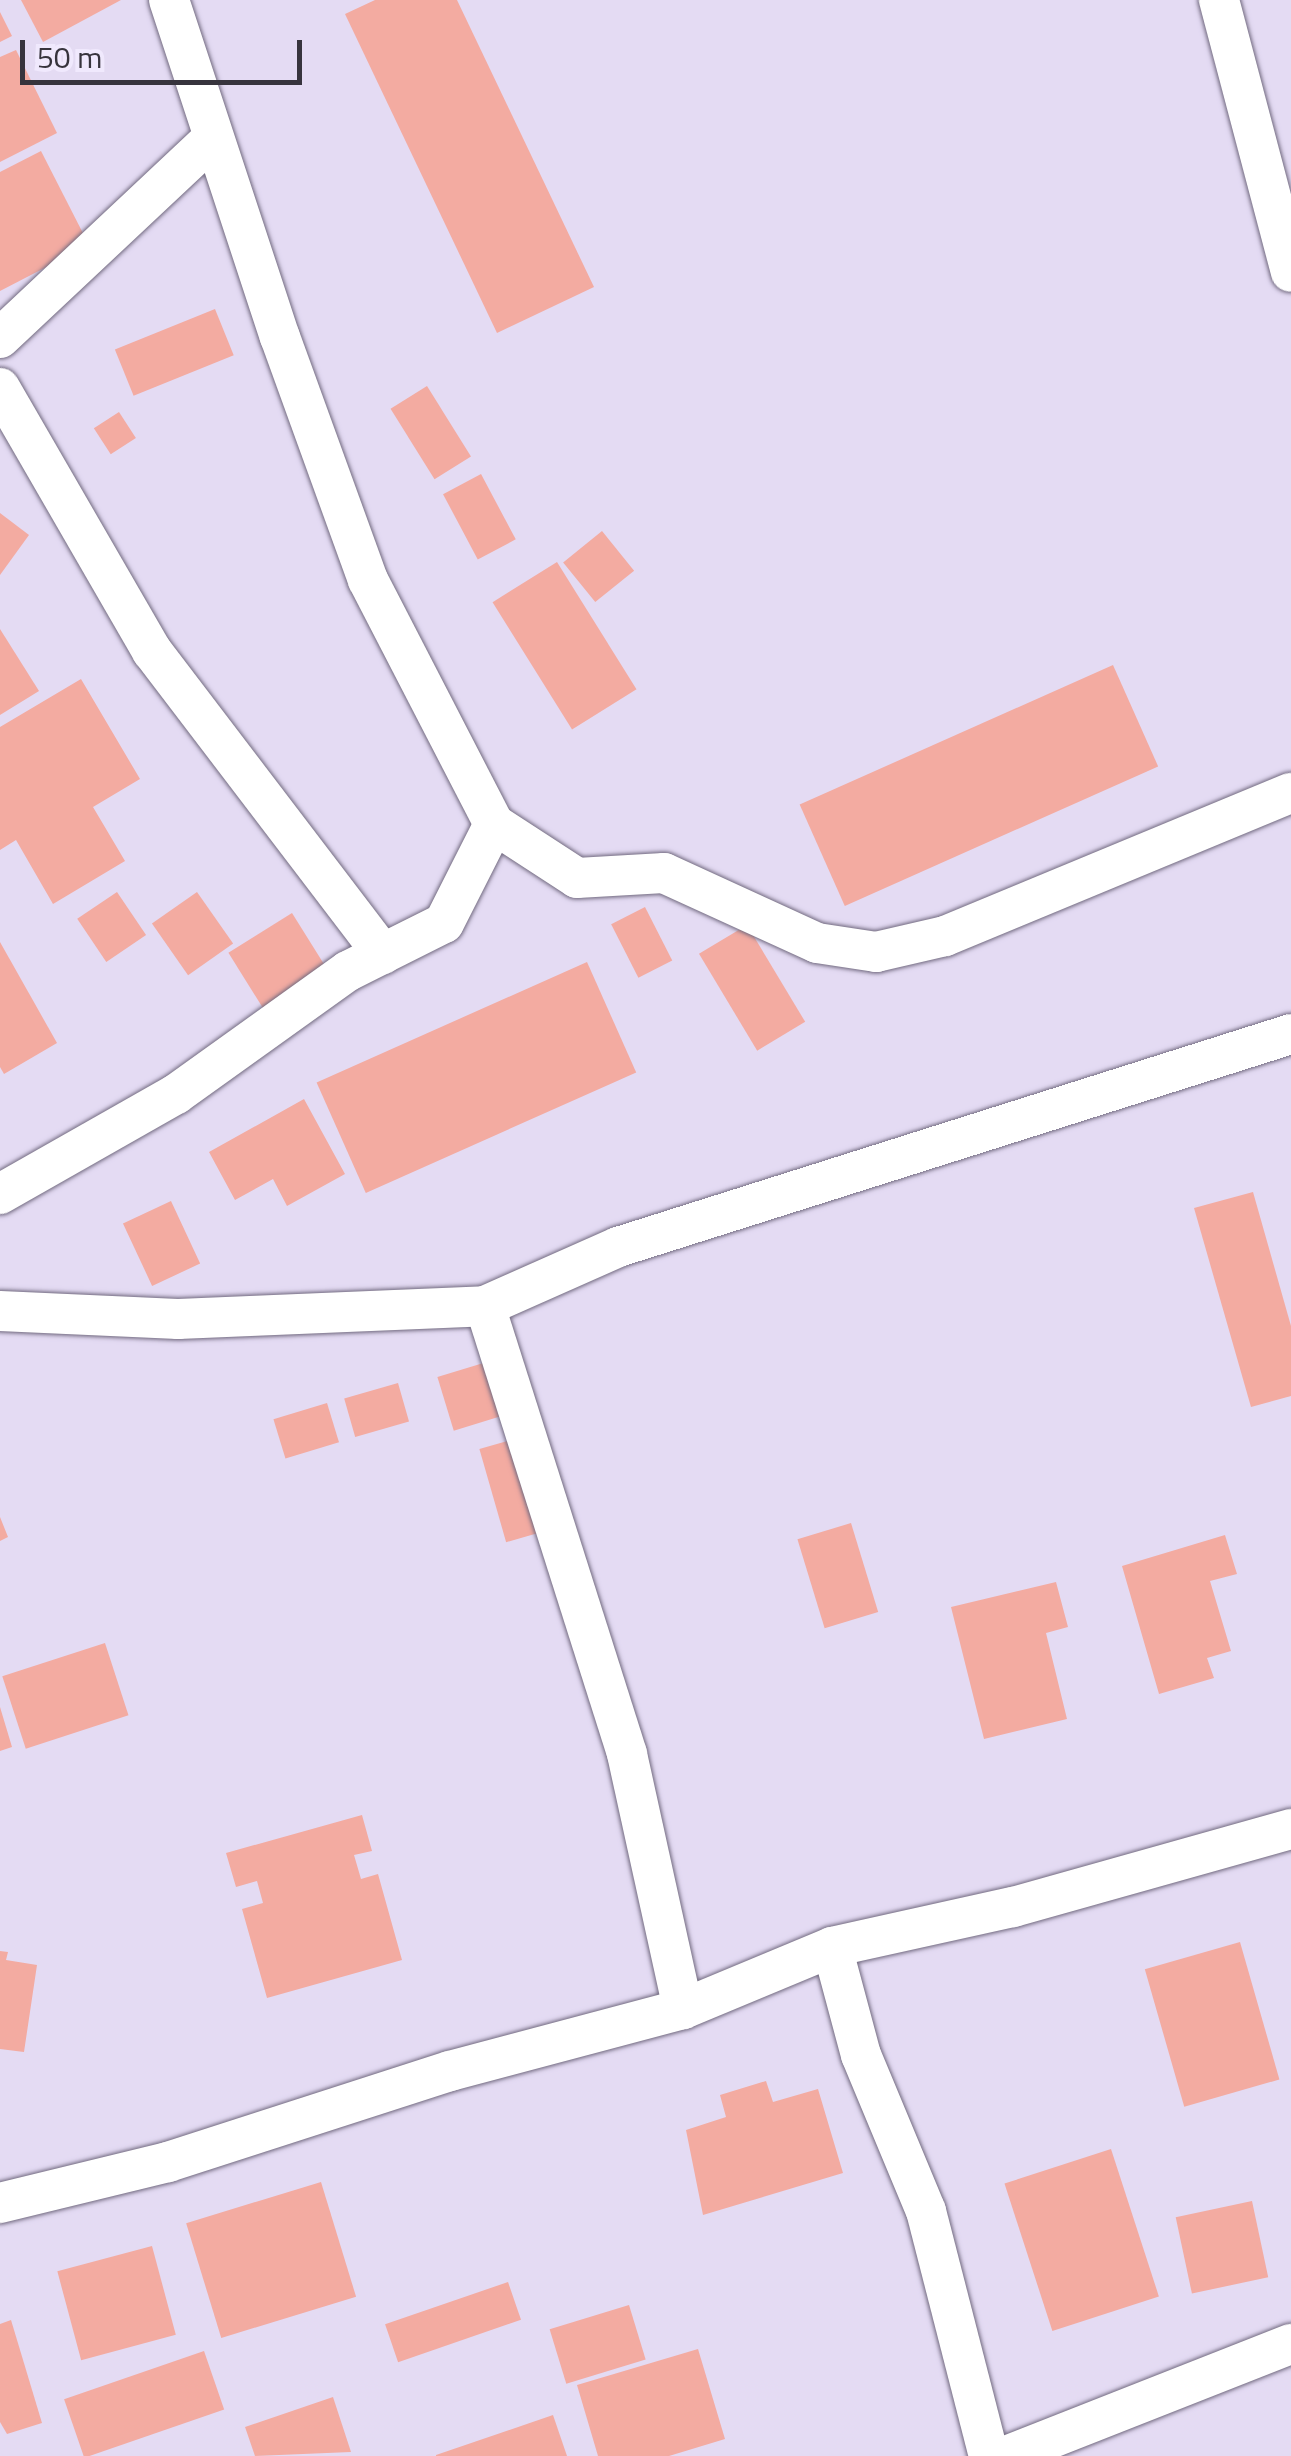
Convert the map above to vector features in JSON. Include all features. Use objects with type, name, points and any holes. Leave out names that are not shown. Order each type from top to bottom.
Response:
[{"type":"street","points":[[170,0],[213,138],[368,580],[494,824],[577,878],[664,873],[817,942],[876,952],[945,936],[1291,793]]},
{"type":"street","points":[[1219,0],[1291,272]]},
{"type":"street","points":[[0,338],[213,138]]},
{"type":"street","points":[[0,388],[152,651],[382,954]]},
{"type":"street","points":[[0,1194],[176,1094],[382,954],[444,923],[494,824]]},
{"type":"street","points":[[0,1311],[178,1319],[485,1306],[618,1247],[1291,1034]]},
{"type":"street","points":[[485,1306],[627,1754],[684,2009]]},
{"type":"street","points":[[0,2203],[168,2162],[450,2071],[684,2009],[832,1947],[1013,1907],[1291,1829]]},
{"type":"street","points":[[832,1947],[860,2055],[926,2211],[989,2456]]},
{"type":"street","points":[[1006,2456],[1291,2344]]},
{"type":"building","points":[[21,0],[121,0],[43,42]]},
{"type":"building","points":[[375,0],[457,0],[594,287],[497,333],[345,14]]},
{"type":"building","points":[[0,12],[12,36],[0,42]]},
{"type":"building","points":[[16,50],[57,133],[0,162],[0,57]]},
{"type":"building","points":[[41,151],[89,245],[0,291],[0,172]]},
{"type":"building","points":[[215,309],[234,355],[134,396],[115,349]]},
{"type":"building","points":[[427,386],[471,456],[435,479],[391,409]]},
{"type":"building","points":[[119,412],[136,438],[111,454],[94,428]]},
{"type":"building","points":[[481,474],[516,539],[478,560],[443,494]]},
{"type":"building","points":[[0,513],[29,535],[0,575]]},
{"type":"building","points":[[602,531],[634,571],[595,602],[563,562]]},
{"type":"building","points":[[557,562],[636,689],[572,729],[493,602]]},
{"type":"building","points":[[0,629],[39,691],[0,715]]},
{"type":"building","points":[[1113,665],[1158,766],[845,906],[800,805]]},
{"type":"building","points":[[81,679],[140,779],[93,807],[125,861],[53,904],[16,840],[0,850],[0,727]]},
{"type":"building","points":[[117,892],[146,935],[106,962],[77,919]]},
{"type":"building","points":[[197,892],[233,944],[188,975],[152,924]]},
{"type":"building","points":[[645,907],[672,960],[638,978],[611,924]]},
{"type":"building","points":[[292,913],[330,974],[267,1014],[228,953]]},
{"type":"building","points":[[747,925],[805,1022],[757,1051],[699,954]]},
{"type":"building","points":[[0,942],[57,1043],[4,1074],[0,1067]]},
{"type":"building","points":[[587,962],[636,1073],[366,1193],[317,1082]]},
{"type":"building","points":[[304,1099],[345,1174],[287,1206],[273,1179],[235,1200],[209,1152]]},
{"type":"building","points":[[1253,1192],[1291,1326],[1291,1396],[1251,1407],[1194,1208]]},
{"type":"building","points":[[171,1201],[200,1264],[152,1286],[123,1223]]},
{"type":"building","points":[[490,1361],[506,1415],[454,1431],[437,1377]]},
{"type":"building","points":[[398,1383],[409,1421],[355,1437],[344,1398]]},
{"type":"building","points":[[327,1403],[339,1442],[285,1459],[273,1419]]},
{"type":"building","points":[[514,1439],[541,1532],[506,1542],[479,1449]]},
{"type":"building","points":[[0,1517],[8,1537],[0,1541]]},
{"type":"building","points":[[851,1523],[878,1612],[825,1628],[797,1539]]},
{"type":"building","points":[[1225,1535],[1237,1574],[1210,1581],[1231,1651],[1207,1658],[1214,1678],[1159,1694],[1122,1566]]},
{"type":"building","points":[[1056,1582],[1068,1627],[1046,1633],[1067,1719],[984,1739],[951,1607]]},
{"type":"building","points":[[105,1643],[128,1715],[26,1749],[2,1676]]},
{"type":"building","points":[[0,1707],[12,1747],[0,1751]]},
{"type":"building","points":[[362,1815],[372,1851],[354,1855],[361,1879],[378,1874],[402,1960],[267,1998],[242,1909],[263,1903],[257,1881],[236,1887],[226,1853]]},
{"type":"building","points":[[1240,1942],[1279,2079],[1184,2107],[1145,1969]]},
{"type":"building","points":[[0,1951],[8,1952],[6,1960],[37,1965],[24,2052],[0,2049]]},
{"type":"building","points":[[766,2081],[773,2102],[818,2089],[843,2173],[703,2215],[686,2130],[726,2117],[720,2095]]},
{"type":"building","points":[[1111,2149],[1159,2296],[1052,2331],[1004,2184]]},
{"type":"building","points":[[321,2182],[356,2297],[221,2338],[186,2223]]},
{"type":"building","points":[[1252,2201],[1268,2277],[1192,2294],[1176,2217]]},
{"type":"building","points":[[152,2246],[176,2335],[81,2360],[57,2271]]},
{"type":"building","points":[[508,2282],[521,2320],[398,2362],[385,2324]]},
{"type":"building","points":[[629,2305],[646,2360],[566,2384],[550,2329]]},
{"type":"building","points":[[11,2320],[42,2423],[7,2434],[0,2422],[0,2324]]},
{"type":"building","points":[[698,2349],[725,2439],[669,2456],[598,2456],[577,2385]]},
{"type":"building","points":[[204,2351],[224,2410],[84,2456],[64,2399]]},
{"type":"building","points":[[333,2397],[351,2452],[255,2456],[245,2427]]},
{"type":"building","points":[[553,2415],[567,2456],[436,2456],[436,2455]]}]
